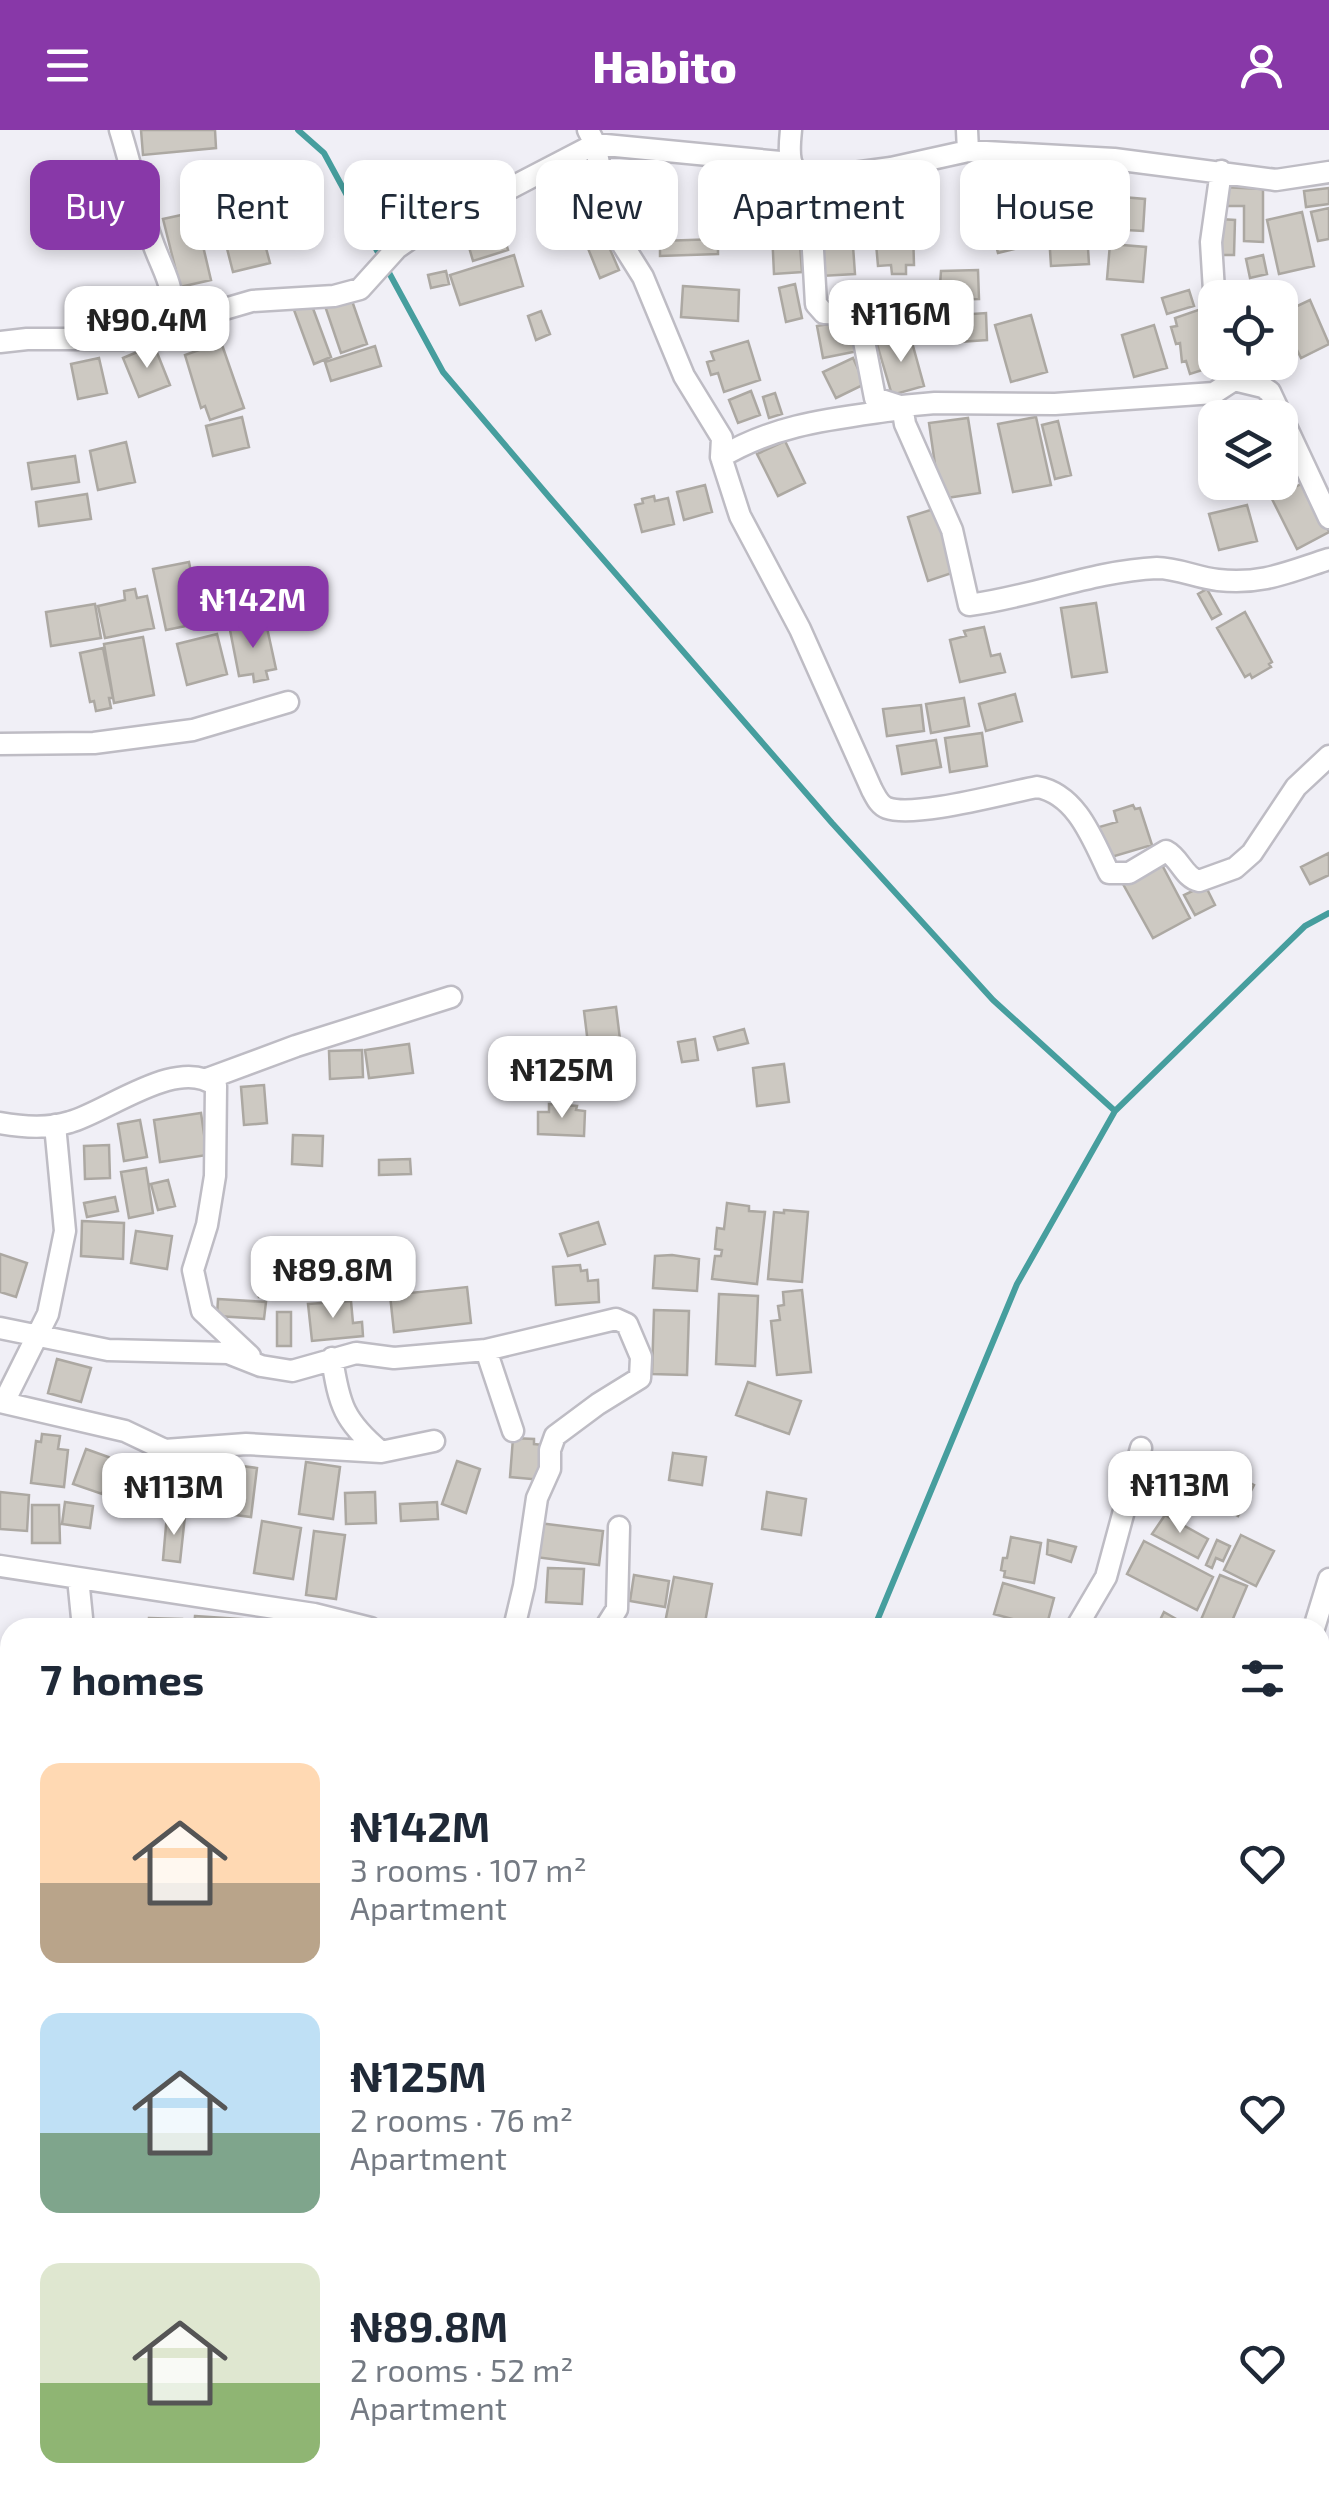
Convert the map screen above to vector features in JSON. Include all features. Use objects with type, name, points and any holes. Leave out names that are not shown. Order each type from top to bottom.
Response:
[{"type":"street","points":[[120,130],[154,248],[168,272],[173,303],[171,323]]},
{"type":"street","points":[[790,160],[791,130]]},
{"type":"street","points":[[592,137],[621,242],[642,278],[684,376],[722,438],[721,456],[740,516],[800,629],[878,802],[889,808],[917,810],[1037,787],[1053,790],[1069,803],[1091,835],[1109,873],[1129,873],[1166,851],[1174,855],[1189,876],[1199,881],[1235,868],[1252,852],[1296,787],[1329,756]]},
{"type":"street","points":[[0,342],[122,339],[252,301],[334,296],[360,289],[397,248],[450,211],[503,192],[592,137],[768,160]]},
{"type":"street","points":[[914,160],[968,141],[1276,180],[1329,172]]},
{"type":"street","points":[[1213,280],[1211,242],[1221,171]]},
{"type":"street","points":[[813,250],[816,304],[824,313],[859,315],[875,398],[902,406]]},
{"type":"street","points":[[721,456],[793,425],[902,406],[1055,404],[1214,393],[1225,380]]},
{"type":"street","points":[[1249,380],[1270,392],[1329,518]]},
{"type":"street","points":[[902,406],[904,424],[952,530],[969,605],[1072,581],[1160,568],[1215,580],[1255,583],[1329,559]]},
{"type":"street","points":[[0,744],[94,743],[193,730],[288,702]]},
{"type":"street","points":[[0,1123],[22,1127],[71,1122],[129,1093],[159,1083],[190,1077],[207,1079],[451,997]]},
{"type":"street","points":[[207,1079],[216,1086],[215,1176],[193,1270],[202,1311],[261,1366]]},
{"type":"street","points":[[55,1125],[65,1231],[48,1314],[2,1402],[125,1431],[164,1450],[246,1444],[381,1452],[434,1441]]},
{"type":"street","points":[[0,1328],[108,1350],[228,1353],[261,1366],[292,1371],[356,1353],[394,1358],[486,1350],[616,1320],[627,1324],[641,1357],[640,1378],[556,1436],[550,1450],[550,1469],[537,1498],[516,1618]]},
{"type":"street","points":[[486,1350],[513,1431]]},
{"type":"street","points":[[332,1358],[338,1395],[354,1429],[381,1452]]},
{"type":"street","points":[[1082,1618],[1106,1577],[1141,1448]]},
{"type":"street","points":[[612,1618],[617,1609],[618,1527]]},
{"type":"street","points":[[0,1566],[282,1618]]},
{"type":"street","points":[[78,1578],[82,1618]]},
{"type":"street","points":[[1317,1618],[1329,1579]]},
{"type":"building","points":[[141,130],[215,130],[216,148],[143,155]]},
{"type":"building","points":[[1221,187],[1263,189],[1263,242],[1244,241],[1244,206],[1221,206]]},
{"type":"building","points":[[1329,188],[1329,204],[1306,207],[1304,191]]},
{"type":"building","points":[[1130,198],[1145,199],[1143,231],[1130,230]]},
{"type":"building","points":[[1329,208],[1329,239],[1318,241],[1311,212]]},
{"type":"building","points":[[1302,212],[1314,266],[1279,274],[1267,220]]},
{"type":"building","points":[[180,215],[180,250],[204,250],[211,280],[180,287],[163,219]]},
{"type":"building","points":[[1220,219],[1235,220],[1234,255],[1219,255]]},
{"type":"building","points":[[678,240],[698,240],[698,250],[718,250],[718,254],[660,256],[660,250],[678,250]]},
{"type":"building","points":[[1146,247],[1143,282],[1107,279],[1109,250]]},
{"type":"building","points":[[227,250],[267,250],[270,263],[233,272]]},
{"type":"building","points":[[470,250],[508,250],[473,261]]},
{"type":"building","points":[[589,250],[610,250],[619,270],[600,278]]},
{"type":"building","points":[[773,250],[800,250],[802,272],[774,274]]},
{"type":"building","points":[[819,250],[853,250],[855,274],[821,276]]},
{"type":"building","points":[[877,250],[914,250],[914,265],[906,265],[906,274],[892,274],[891,265],[878,266]]},
{"type":"building","points":[[1050,250],[1088,250],[1089,264],[1051,266]]},
{"type":"building","points":[[514,255],[523,286],[460,305],[450,275]]},
{"type":"building","points":[[1263,255],[1267,274],[1250,278],[1246,259]]},
{"type":"building","points":[[978,270],[979,299],[939,300],[941,271]]},
{"type":"building","points":[[446,271],[449,284],[431,288],[428,275]]},
{"type":"building","points":[[795,284],[802,318],[786,322],[779,288]]},
{"type":"building","points":[[683,286],[739,290],[738,321],[681,317]]},
{"type":"building","points":[[1189,290],[1194,306],[1167,314],[1162,298]]},
{"type":"building","points":[[350,295],[367,344],[341,353],[324,303]]},
{"type":"building","points":[[1310,300],[1329,344],[1301,358],[1298,352],[1298,306]]},
{"type":"building","points":[[311,303],[331,357],[314,364],[294,310]]},
{"type":"building","points":[[1198,310],[1198,371],[1190,374],[1186,361],[1182,362],[1180,343],[1176,344],[1171,327],[1177,326],[1175,318]]},
{"type":"building","points":[[541,311],[550,334],[536,340],[528,316]]},
{"type":"building","points":[[986,313],[987,340],[944,343],[943,316]]},
{"type":"building","points":[[1031,315],[1047,372],[1011,382],[995,325]]},
{"type":"building","points":[[851,320],[858,351],[823,358],[817,326]]},
{"type":"building","points":[[1154,325],[1167,368],[1134,377],[1122,335]]},
{"type":"building","points":[[910,335],[924,386],[892,395],[877,344]]},
{"type":"building","points":[[748,341],[760,380],[724,392],[718,373],[711,375],[707,362],[714,360],[711,352]]},
{"type":"building","points":[[221,342],[244,408],[210,420],[205,406],[201,408],[185,355]]},
{"type":"building","points":[[154,345],[170,385],[139,397],[123,358]]},
{"type":"building","points":[[375,346],[381,366],[331,381],[325,362]]},
{"type":"building","points":[[99,358],[107,393],[78,399],[71,364]]},
{"type":"building","points":[[853,358],[865,384],[836,398],[823,372]]},
{"type":"building","points":[[751,391],[760,415],[738,423],[729,400]]},
{"type":"building","points":[[775,393],[782,414],[769,418],[763,397]]},
{"type":"building","points":[[242,417],[249,447],[213,456],[206,426]]},
{"type":"building","points":[[1036,417],[1051,485],[1013,492],[998,424]]},
{"type":"building","points":[[968,418],[980,493],[940,499],[929,423]]},
{"type":"building","points":[[1058,421],[1071,475],[1055,479],[1042,425]]},
{"type":"building","points":[[785,441],[805,483],[778,496],[757,454]]},
{"type":"building","points":[[126,442],[135,482],[98,490],[90,451]]},
{"type":"building","points":[[75,456],[79,482],[32,489],[28,463]]},
{"type":"building","points":[[1305,482],[1329,532],[1297,549],[1272,500],[1298,500],[1298,486]]},
{"type":"building","points":[[705,485],[712,512],[684,520],[677,492]]},
{"type":"building","points":[[87,494],[91,519],[39,526],[36,502]]},
{"type":"building","points":[[654,496],[655,501],[668,498],[674,524],[642,532],[635,505]]},
{"type":"building","points":[[1247,505],[1257,541],[1219,550],[1209,514]]},
{"type":"building","points":[[937,508],[958,571],[928,581],[908,517]]},
{"type":"building","points":[[189,562],[201,623],[166,630],[153,569]]},
{"type":"building","points":[[262,575],[272,612],[228,625],[217,588]]},
{"type":"building","points":[[135,589],[137,598],[147,596],[154,628],[105,638],[98,606],[125,600],[124,591]]},
{"type":"building","points":[[1207,589],[1221,614],[1212,619],[1198,594]]},
{"type":"building","points":[[1096,603],[1107,672],[1072,677],[1061,608]]},
{"type":"building","points":[[95,604],[101,638],[51,646],[46,612]]},
{"type":"building","points":[[1245,612],[1272,662],[1271,667],[1252,678],[1250,674],[1245,677],[1217,628]]},
{"type":"building","points":[[266,623],[276,669],[266,671],[268,679],[254,682],[253,674],[239,676],[230,630]]},
{"type":"building","points":[[984,627],[991,656],[1000,654],[1005,672],[960,682],[950,640],[966,636],[964,631]]},
{"type":"building","points":[[217,634],[227,674],[187,685],[177,644]]},
{"type":"building","points":[[143,637],[154,695],[114,703],[104,644]]},
{"type":"building","points":[[103,648],[113,698],[109,698],[111,708],[96,711],[94,701],[90,702],[80,653]]},
{"type":"building","points":[[1015,694],[1022,721],[986,731],[979,704]]},
{"type":"building","points":[[964,698],[969,726],[931,733],[926,704]]},
{"type":"building","points":[[921,705],[924,731],[887,736],[883,709]]},
{"type":"building","points":[[982,733],[987,766],[950,772],[945,738]]},
{"type":"building","points":[[936,740],[941,767],[902,774],[897,746]]},
{"type":"building","points":[[1133,805],[1140,808],[1152,845],[1108,858],[1099,827],[1117,822],[1114,811]]},
{"type":"building","points":[[1329,853],[1329,875],[1310,884],[1301,867]]},
{"type":"building","points":[[1161,863],[1190,918],[1153,938],[1123,884]]},
{"type":"building","points":[[1205,885],[1215,905],[1195,915],[1184,895]]},
{"type":"building","points":[[616,1007],[620,1039],[588,1044],[584,1011]]},
{"type":"building","points":[[744,1029],[748,1043],[718,1050],[714,1037]]},
{"type":"building","points":[[695,1039],[698,1060],[682,1062],[678,1042]]},
{"type":"building","points":[[409,1044],[413,1073],[369,1078],[365,1050]]},
{"type":"building","points":[[362,1050],[363,1077],[330,1079],[329,1051]]},
{"type":"building","points":[[784,1064],[789,1102],[757,1106],[753,1068]]},
{"type":"building","points":[[264,1085],[267,1123],[244,1125],[241,1087]]},
{"type":"building","points":[[549,1104],[577,1106],[576,1110],[585,1111],[584,1136],[538,1134],[538,1112],[549,1112]]},
{"type":"building","points":[[201,1113],[207,1155],[160,1162],[154,1120]]},
{"type":"building","points":[[140,1120],[147,1157],[124,1161],[118,1124]]},
{"type":"building","points":[[293,1135],[323,1136],[322,1166],[292,1164]]},
{"type":"building","points":[[109,1145],[110,1178],[85,1179],[84,1146]]},
{"type":"building","points":[[410,1159],[411,1174],[379,1175],[379,1160]]},
{"type":"building","points":[[146,1168],[153,1213],[129,1218],[121,1172]]},
{"type":"building","points":[[168,1180],[175,1206],[158,1210],[151,1184]]},
{"type":"building","points":[[115,1197],[118,1211],[87,1217],[84,1203]]},
{"type":"building","points":[[727,1203],[765,1212],[757,1284],[712,1279],[715,1256],[721,1256],[722,1250],[715,1249],[717,1228],[724,1229]]},
{"type":"building","points":[[774,1212],[808,1212],[802,1282],[768,1279]]},
{"type":"building","points":[[82,1221],[124,1223],[123,1259],[81,1256]]},
{"type":"building","points":[[598,1222],[605,1244],[568,1256],[560,1234]]},
{"type":"building","points":[[136,1231],[172,1236],[167,1269],[131,1263]]},
{"type":"building","points":[[331,1246],[333,1293],[309,1294],[306,1247]]},
{"type":"building","points":[[0,1254],[27,1263],[16,1297],[0,1292]]},
{"type":"building","points":[[655,1256],[699,1259],[697,1291],[653,1288]]},
{"type":"building","points":[[302,1257],[303,1295],[259,1297],[257,1259]]},
{"type":"building","points":[[580,1265],[581,1271],[587,1270],[588,1281],[598,1280],[599,1302],[556,1305],[553,1267]]},
{"type":"building","points":[[467,1287],[471,1323],[394,1332],[390,1295]]},
{"type":"building","points":[[802,1290],[811,1372],[777,1375],[771,1321],[780,1320],[778,1306],[784,1305],[783,1292]]},
{"type":"building","points":[[719,1294],[758,1296],[755,1366],[716,1364]]},
{"type":"building","points":[[218,1299],[266,1302],[264,1319],[217,1316]]},
{"type":"building","points":[[351,1301],[353,1323],[362,1322],[363,1336],[312,1341],[308,1304]]},
{"type":"building","points":[[654,1310],[689,1311],[687,1375],[652,1374]]},
{"type":"building","points":[[277,1312],[291,1312],[291,1346],[277,1346]]},
{"type":"building","points":[[57,1359],[91,1368],[81,1402],[48,1393]]},
{"type":"building","points":[[748,1382],[801,1401],[789,1434],[736,1415]]},
{"type":"building","points":[[42,1434],[60,1436],[58,1449],[68,1450],[64,1487],[31,1483],[36,1441],[41,1442]]},
{"type":"building","points":[[513,1438],[534,1439],[534,1444],[544,1445],[542,1480],[510,1477]]},
{"type":"building","points":[[86,1449],[114,1459],[102,1494],[73,1484]]},
{"type":"building","points":[[673,1453],[706,1457],[702,1485],[669,1480]]},
{"type":"building","points":[[129,1455],[159,1460],[151,1504],[114,1498],[117,1480],[125,1481]]},
{"type":"building","points":[[457,1461],[480,1469],[466,1513],[442,1504]]},
{"type":"building","points":[[306,1462],[340,1467],[333,1519],[299,1514]]},
{"type":"building","points":[[227,1464],[257,1468],[251,1517],[203,1511],[208,1468],[226,1470]]},
{"type":"building","points":[[171,1466],[191,1469],[190,1475],[203,1477],[198,1510],[166,1506]]},
{"type":"building","points":[[1223,1469],[1254,1485],[1238,1516],[1208,1500]]},
{"type":"building","points":[[0,1492],[29,1495],[27,1531],[0,1529]]},
{"type":"building","points":[[375,1492],[376,1523],[346,1524],[345,1493]]},
{"type":"building","points":[[767,1492],[806,1499],[801,1535],[762,1529]]},
{"type":"building","points":[[65,1502],[93,1506],[90,1528],[62,1524]]},
{"type":"building","points":[[437,1502],[438,1519],[401,1521],[400,1504]]},
{"type":"building","points":[[32,1505],[59,1505],[60,1543],[32,1543]]},
{"type":"building","points":[[167,1514],[185,1516],[180,1562],[163,1560]]},
{"type":"building","points":[[1165,1515],[1208,1539],[1198,1558],[1152,1534]]},
{"type":"building","points":[[262,1521],[301,1528],[293,1579],[254,1573]]},
{"type":"building","points":[[539,1523],[603,1531],[599,1565],[535,1557]]},
{"type":"building","points":[[314,1531],[345,1535],[336,1599],[306,1595]]},
{"type":"building","points":[[1241,1535],[1274,1551],[1256,1586],[1224,1570]]},
{"type":"building","points":[[1011,1537],[1041,1543],[1034,1583],[1004,1577],[1003,1558],[1007,1558]]},
{"type":"building","points":[[1048,1540],[1076,1547],[1071,1562],[1047,1554]]},
{"type":"building","points":[[1217,1540],[1230,1546],[1223,1561],[1216,1558],[1212,1568],[1206,1565]]},
{"type":"building","points":[[1144,1541],[1213,1577],[1197,1610],[1127,1574]]},
{"type":"building","points":[[548,1568],[584,1569],[582,1604],[546,1602]]},
{"type":"building","points":[[634,1575],[669,1581],[665,1607],[630,1601]]},
{"type":"building","points":[[1220,1575],[1247,1586],[1233,1618],[1202,1618]]},
{"type":"building","points":[[674,1577],[712,1584],[706,1618],[666,1618]]},
{"type":"building","points":[[1003,1583],[1054,1598],[1049,1618],[994,1614]]},
{"type":"waterway","points":[[298,130],[324,153],[381,258]]},
{"type":"waterway","points":[[387,269],[443,372],[550,498],[832,823],[993,1000],[1115,1111]]},
{"type":"waterway","points":[[878,1618],[1017,1284],[1115,1111],[1305,926],[1329,913]]}]
